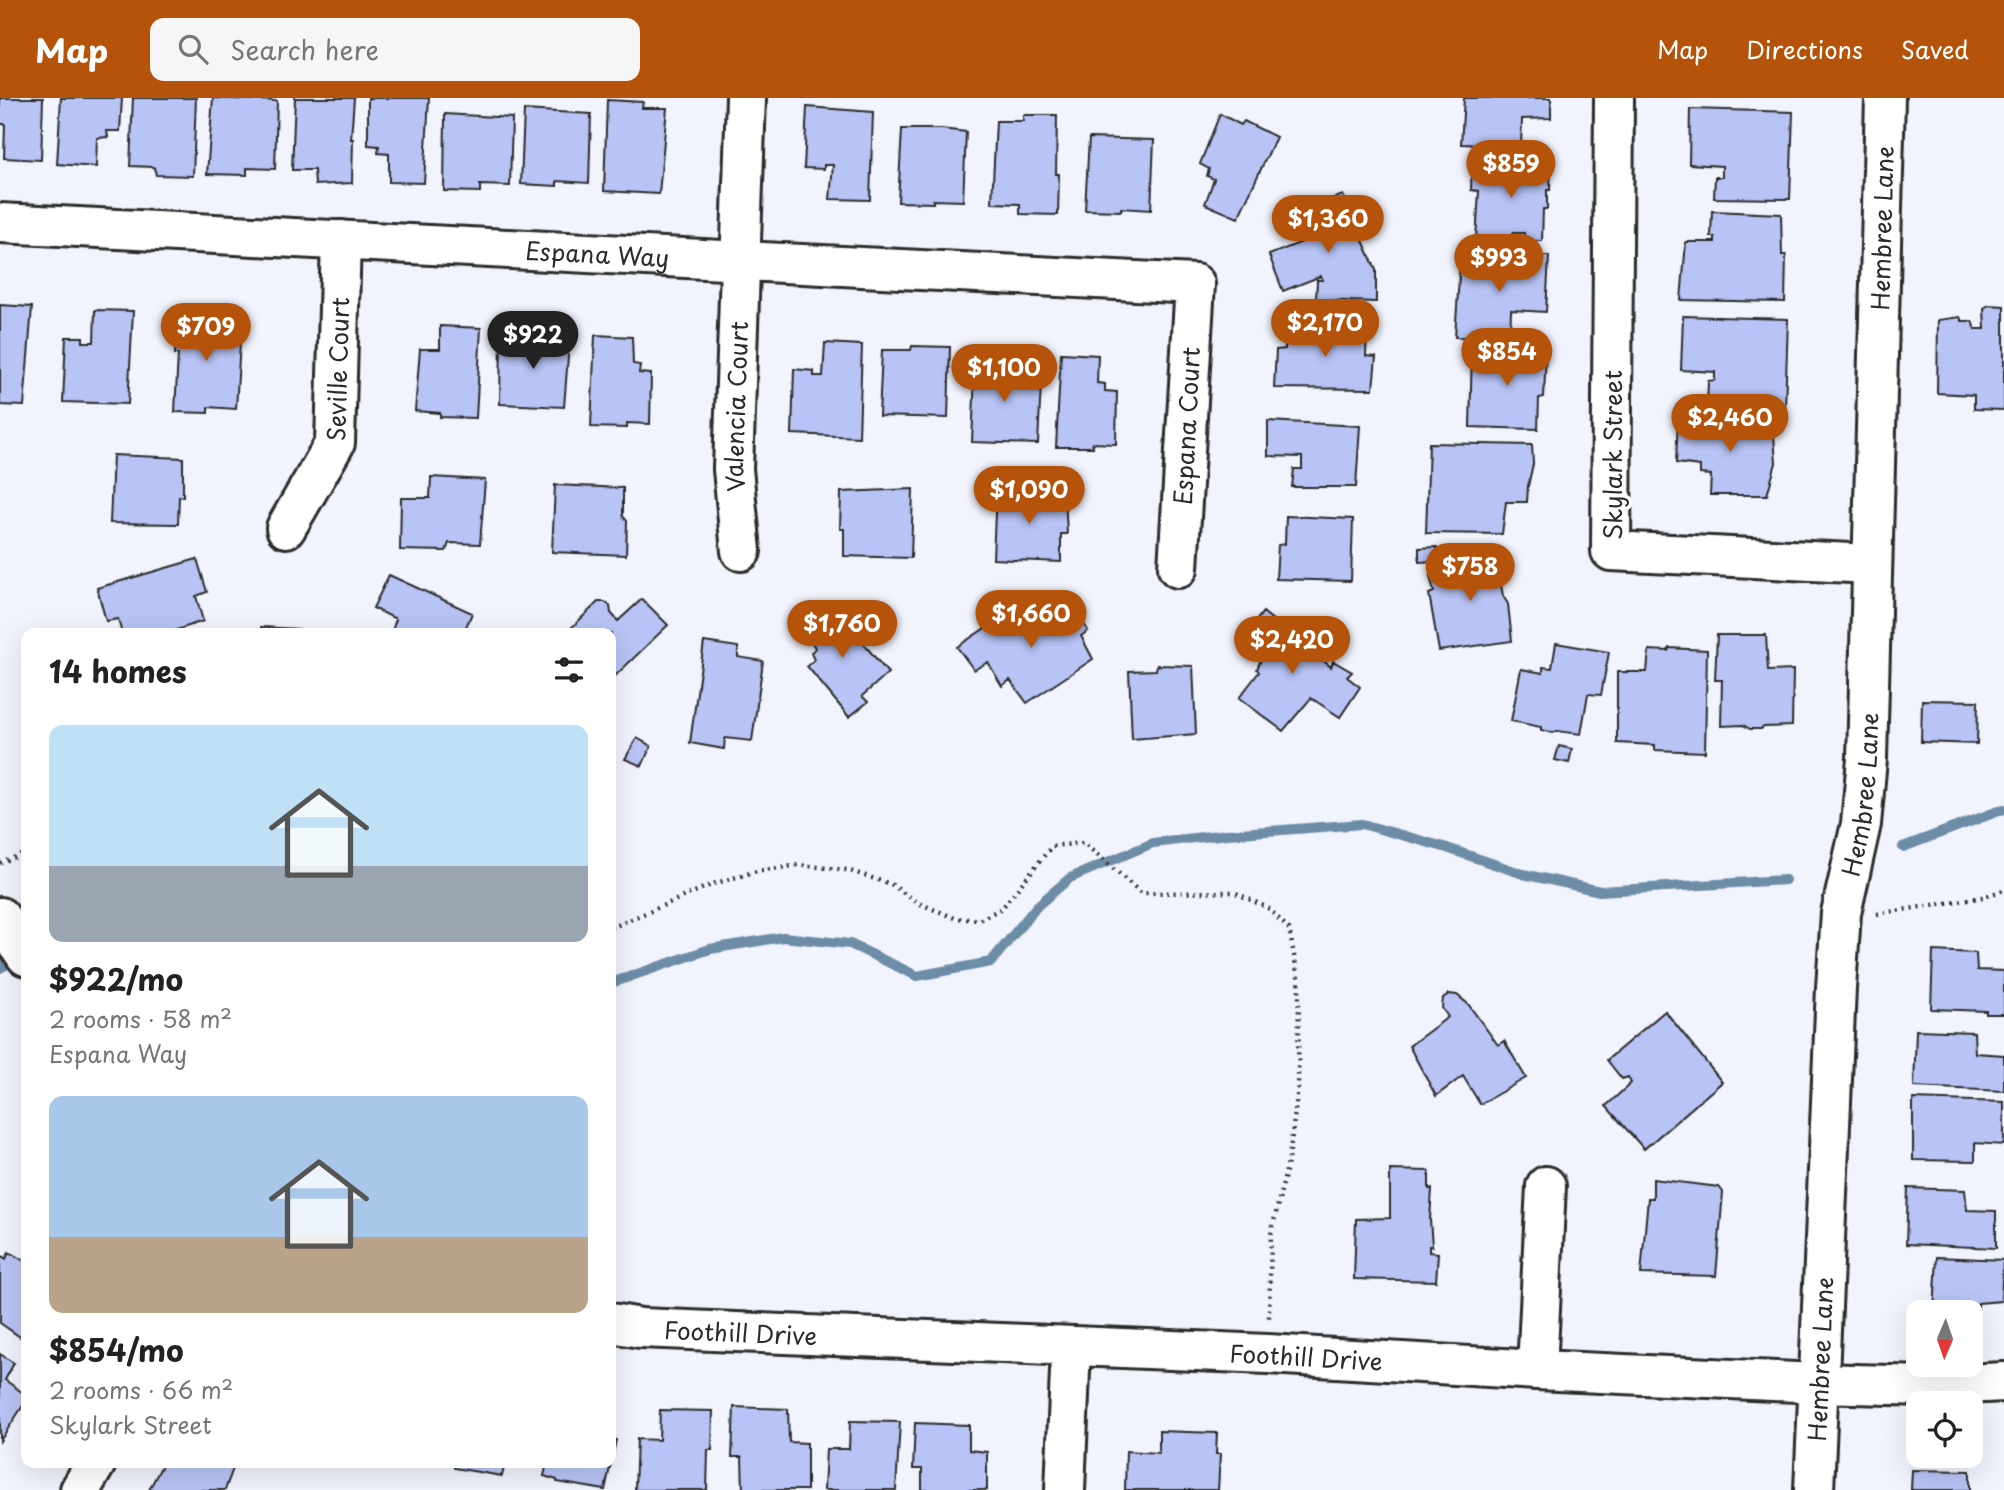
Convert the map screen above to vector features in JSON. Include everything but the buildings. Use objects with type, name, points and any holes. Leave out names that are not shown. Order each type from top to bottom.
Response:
[{"type":"street","name":"Valencia Court","points":[[741,551],[733,469],[746,98]]},
{"type":"street","name":"Skylark Street","points":[[1614,98],[1611,551],[1872,564]]},
{"type":"street","name":"Hembree Lane","points":[[1814,1490],[1841,913],[1861,824],[1867,759],[1885,98]]},
{"type":"street","name":"Espana Way","points":[[0,223],[1195,284]]},
{"type":"street","name":"Seville Court","points":[[286,528],[335,443],[341,240]]},
{"type":"street","name":"Espana Court","points":[[1178,568],[1195,284]]},
{"type":"street","points":[[0,917],[21,948]]},
{"type":"street","points":[[1537,1370],[1546,1186]]},
{"type":"street","name":"Foothill Drive","points":[[616,1324],[641,1328],[1268,1354],[1818,1383],[1926,1386],[2004,1382]]},
{"type":"street","points":[[1065,1490],[1071,1347]]},
{"type":"street","points":[[80,1490],[93,1468]]},
{"type":"path","points":[[616,926],[713,884],[757,871],[799,865],[847,870],[891,884],[918,903],[956,918],[979,920],[1002,908],[1052,846],[1084,843],[1141,893],[1234,892],[1268,908],[1289,929],[1299,981],[1298,1088],[1289,1158],[1271,1234],[1268,1354]]},
{"type":"path","points":[[0,863],[21,855]]},
{"type":"path","points":[[1841,913],[1885,914],[1983,897],[2004,890]]},
{"type":"waterway","points":[[1903,847],[2004,809]]},
{"type":"waterway","points":[[616,981],[710,949],[783,937],[850,944],[917,976],[991,962],[1037,906],[1070,878],[1153,843],[1227,834],[1362,824],[1444,847],[1523,874],[1600,891],[1785,880]]},
{"type":"waterway","points":[[0,968],[19,958]]}]
